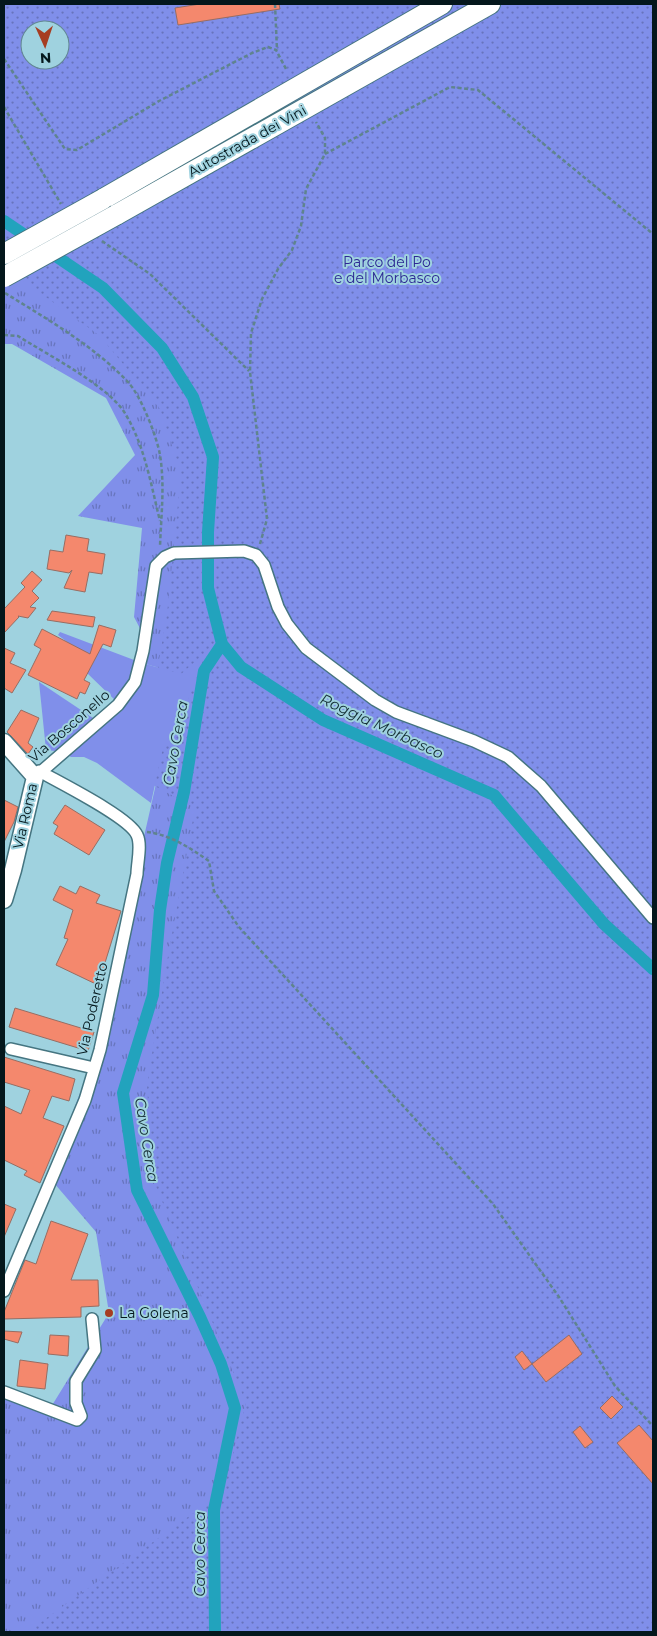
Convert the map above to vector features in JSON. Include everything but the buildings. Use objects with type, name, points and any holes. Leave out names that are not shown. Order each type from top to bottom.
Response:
[{"type":"highway","name":"Autostrada dei Vini","points":[[4,254],[442,4]]},
{"type":"highway","name":"Autostrada dei Vini","points":[[4,277],[490,4]]},
{"type":"street","points":[[165,557],[174,553],[187,552],[244,551],[256,555],[264,565],[282,616],[294,636],[306,648],[375,700],[396,712],[480,743],[508,757],[541,786],[653,918]]},
{"type":"street","name":"Via Bosconello","points":[[37,774],[118,705],[135,682],[143,652],[156,566],[165,557]]},
{"type":"street","name":"Via Roma","points":[[4,742],[37,774],[8,869],[4,900]]},
{"type":"street","name":"Via Poderetto","points":[[4,1291],[85,1100],[94,1068],[136,874],[138,837],[125,822],[37,774]]},
{"type":"street","points":[[11,1049],[94,1068]]},
{"type":"street","points":[[4,1392],[77,1420],[81,1416],[76,1403],[76,1381],[95,1350],[92,1318]]},
{"type":"path","points":[[275,4],[276,50],[286,69]]},
{"type":"path","points":[[4,60],[65,149],[77,150],[227,64],[268,47],[276,50]]},
{"type":"path","points":[[324,154],[450,87],[478,90],[653,234]]},
{"type":"path","points":[[4,107],[60,204],[67,211]]},
{"type":"path","points":[[256,555],[267,519],[250,372],[251,333],[262,299],[278,269],[292,250],[301,226],[306,189],[324,154],[325,138],[316,122]]},
{"type":"path","points":[[99,240],[150,274],[240,359],[250,372]]},
{"type":"path","points":[[4,292],[50,320],[98,356],[129,383],[150,422],[160,454],[163,491],[160,546],[165,557]]},
{"type":"path","points":[[4,335],[18,336],[102,390],[126,413],[142,449],[161,524]]},
{"type":"path","points":[[162,834],[190,848],[209,862],[214,891],[240,927],[493,1204],[559,1297],[615,1386],[653,1426]]},
{"type":"green space","name":"Parco del Po e del Morbasco","points":[[4,4],[653,4],[653,1632],[27,1632],[223,1492],[246,1403],[152,1177],[147,1085],[195,808],[84,747],[154,689],[167,614],[181,473],[160,409],[100,336],[4,267]]},
{"type":"green space","points":[[312,113],[285,1384],[271,1632],[4,1632],[4,1389],[51,1407],[109,1313],[96,1232],[48,1176],[101,1039],[138,863],[181,674],[142,663],[144,636],[134,617],[142,528],[78,516],[135,455],[106,398],[12,344],[4,344],[4,286]]},
{"type":"green space","points":[[60,632],[142,663],[181,674],[206,652],[187,703],[162,752],[151,803],[97,763],[84,757],[71,757],[64,752],[46,750],[39,682],[96,720],[117,702],[87,673],[93,662],[58,635]]},
{"type":"waterway","name":"Roggia Morbasco","points":[[4,221],[103,288],[162,348],[193,397],[213,457],[208,532],[208,588],[222,644],[241,667],[323,720],[494,795],[604,924],[653,969]]},
{"type":"waterway","name":"Cavo Cerca","points":[[215,1632],[214,1510],[235,1408],[221,1364],[200,1317],[137,1190],[123,1093],[153,995],[160,910],[167,863],[184,792],[204,671],[222,644]]},
{"type":"place","name":"La Golena","points":[[109,1313]]}]
